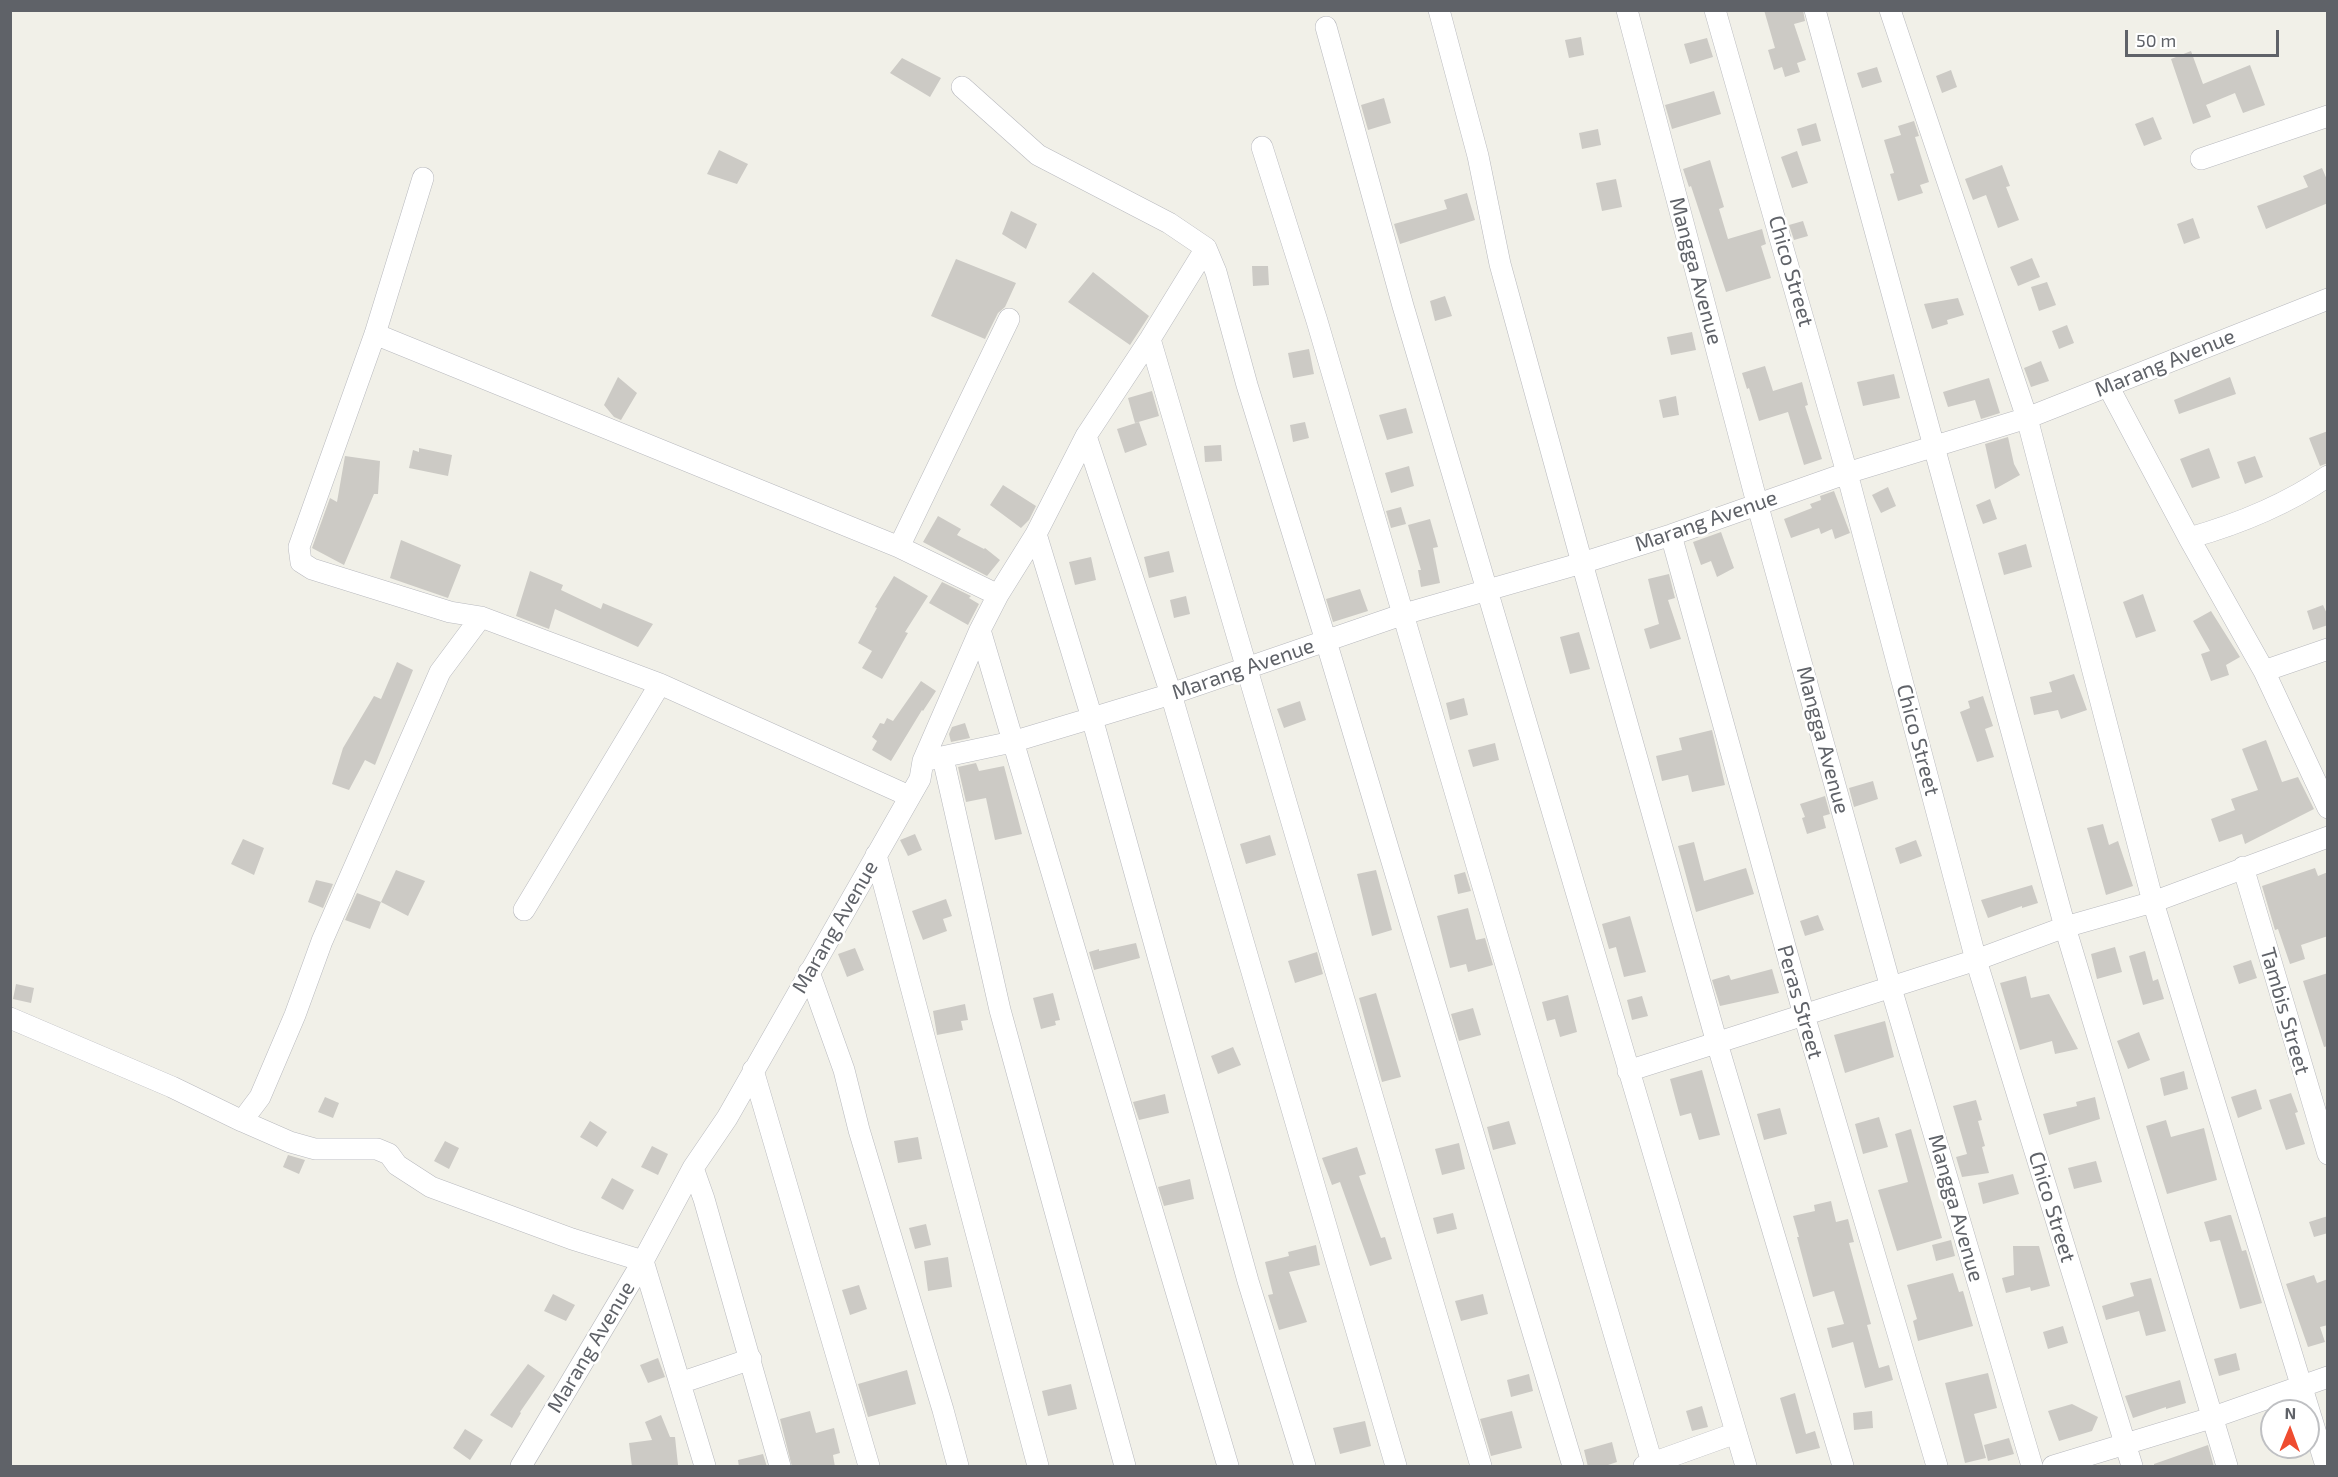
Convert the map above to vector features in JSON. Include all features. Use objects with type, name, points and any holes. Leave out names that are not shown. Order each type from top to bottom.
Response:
[{"type":"street","points":[[1439,10],[1479,156],[1500,264],[1582,563],[1718,1043],[1843,1467]]},
{"type":"street","name":"Mangga Avenue","points":[[1627,10],[1757,503],[1891,988],[2032,1467]]},
{"type":"street","name":"Chico Street","points":[[1715,10],[1847,473],[1976,960],[2132,1467]]},
{"type":"street","points":[[1815,10],[2066,927],[2227,1467]]},
{"type":"street","points":[[1890,10],[2027,417],[2153,902],[2326,1467]]},
{"type":"street","points":[[1326,27],[1402,306],[1746,1467]]},
{"type":"street","points":[[962,87],[1038,154],[1169,223],[1206,248],[1216,273],[1247,385],[1573,1467]]},
{"type":"street","points":[[2201,159],[2328,116]]},
{"type":"street","points":[[1262,147],[1317,321],[1404,614],[1650,1465],[1736,1433]]},
{"type":"street","points":[[423,178],[375,334],[299,546],[301,562],[312,569],[450,612],[481,617],[660,684],[909,796]]},
{"type":"street","points":[[1125,1467],[933,759],[980,630],[998,595],[1036,534],[1086,435],[1150,339],[1206,248]]},
{"type":"street","name":"Marang Avenue","points":[[521,1467],[642,1261],[693,1168],[727,1118],[909,796],[933,759],[1012,742],[1092,718],[1171,694],[1404,614],[1671,535],[1847,473],[2027,417],[2328,299]]},
{"type":"street","points":[[898,547],[1009,319]]},
{"type":"street","points":[[375,334],[898,547],[998,595]]},
{"type":"street","points":[[1150,339],[1481,1467]]},
{"type":"street","points":[[2108,386],[2188,538],[2264,671],[2328,808]]},
{"type":"street","points":[[1086,435],[1171,694],[1396,1467]]},
{"type":"street","points":[[2188,538],[2226,528],[2262,513],[2298,496],[2328,476]]},
{"type":"street","points":[[1036,534],[1092,718],[1248,1281],[1305,1467]]},
{"type":"street","name":"Peras Street","points":[[1671,535],[1804,1015],[1937,1467]]},
{"type":"street","points":[[242,1120],[260,1097],[296,1015],[322,940],[440,672],[481,617]]},
{"type":"street","points":[[980,630],[1228,1467]]},
{"type":"street","points":[[2264,671],[2328,649]]},
{"type":"street","points":[[524,910],[660,684]]},
{"type":"street","points":[[1628,1071],[1891,988],[2066,927],[2153,902],[2328,837]]},
{"type":"street","points":[[876,855],[1038,1467]]},
{"type":"street","name":"Tambis Street","points":[[2243,867],[2328,1154]]},
{"type":"street","points":[[809,972],[844,1070],[859,1130],[958,1467]]},
{"type":"street","points":[[10,1018],[172,1087],[290,1142],[315,1149],[377,1149],[388,1154],[396,1165],[431,1187],[572,1239],[642,1261],[705,1467]]},
{"type":"street","points":[[753,1070],[869,1467]]},
{"type":"street","points":[[693,1168],[751,1359],[780,1467]]},
{"type":"street","points":[[680,1383],[751,1359]]},
{"type":"street","points":[[2053,1467],[2211,1418],[2328,1377]]},
{"type":"building","points":[[1764,10],[1803,10],[1805,21],[1794,24],[1806,60],[1797,63],[1800,72],[1785,77],[1782,67],[1774,70],[1768,50],[1775,48]]},
{"type":"building","points":[[1581,37],[1584,55],[1569,58],[1565,40]]},
{"type":"building","points":[[1707,38],[1713,57],[1690,64],[1684,44]]},
{"type":"building","points":[[2191,51],[2203,84],[2250,65],[2265,105],[2243,113],[2235,93],[2206,105],[2211,117],[2193,124],[2171,59]]},
{"type":"building","points":[[902,58],[941,78],[930,97],[890,73]]},
{"type":"building","points":[[1877,67],[1882,82],[1862,88],[1857,73]]},
{"type":"building","points":[[1951,70],[1957,87],[1942,93],[1936,76]]},
{"type":"building","points":[[1714,91],[1721,114],[1672,129],[1665,105]]},
{"type":"building","points":[[1384,98],[1391,123],[1368,130],[1361,105]]},
{"type":"building","points":[[2153,117],[2162,139],[2144,146],[2135,124]]},
{"type":"building","points":[[1914,121],[1919,136],[1915,137],[1929,182],[1920,185],[1923,193],[1898,201],[1890,174],[1894,173],[1884,140],[1901,135],[1898,126]]},
{"type":"building","points":[[1816,123],[1821,141],[1802,146],[1797,129]]},
{"type":"building","points":[[1598,129],[1601,145],[1582,149],[1579,133]]},
{"type":"building","points":[[719,150],[748,164],[737,184],[707,174]]},
{"type":"building","points":[[1797,151],[1808,183],[1792,188],[1781,157]]},
{"type":"building","points":[[1710,160],[1724,207],[1719,209],[1728,239],[1762,229],[1766,244],[1761,246],[1771,278],[1726,292],[1691,186],[1689,187],[1683,169]]},
{"type":"building","points":[[2002,165],[2010,186],[2006,187],[2019,220],[1998,228],[1986,195],[1973,200],[1965,179]]},
{"type":"building","points":[[2322,168],[2328,182],[2328,203],[2266,229],[2257,206],[2308,187],[2303,176]]},
{"type":"building","points":[[1616,179],[1622,207],[1602,211],[1596,183]]},
{"type":"building","points":[[1467,193],[1475,220],[1400,244],[1394,224],[1447,209],[1444,200]]},
{"type":"building","points":[[1011,211],[1037,224],[1026,249],[1002,234]]},
{"type":"building","points":[[2193,218],[2200,238],[2184,244],[2177,224]]},
{"type":"building","points":[[1803,221],[1808,236],[1794,240],[1789,225]]},
{"type":"building","points":[[2032,258],[2040,277],[2018,286],[2010,267]]},
{"type":"building","points":[[956,259],[1016,283],[1005,307],[998,313],[985,339],[931,316]]},
{"type":"building","points":[[1252,266],[1268,266],[1269,285],[1253,286]]},
{"type":"building","points":[[1093,272],[1149,316],[1130,345],[1068,302]]},
{"type":"building","points":[[2047,282],[2056,305],[2039,311],[2031,287]]},
{"type":"building","points":[[1445,296],[1452,316],[1435,321],[1430,301]]},
{"type":"building","points":[[1958,298],[1964,315],[1947,320],[1948,324],[1932,329],[1924,304]]},
{"type":"building","points":[[2067,325],[2074,343],[2059,349],[2052,331]]},
{"type":"building","points":[[1692,332],[1696,350],[1671,355],[1667,337]]},
{"type":"building","points":[[1309,349],[1314,374],[1293,378],[1288,353]]},
{"type":"building","points":[[2041,361],[2049,381],[2031,387],[2024,368]]},
{"type":"building","points":[[1765,366],[1773,391],[1802,382],[1808,405],[1805,406],[1822,459],[1804,465],[1788,412],[1759,421],[1742,373]]},
{"type":"building","points":[[1894,374],[1900,398],[1863,406],[1857,382]]},
{"type":"building","points":[[618,377],[637,393],[621,420],[614,417],[604,405]]},
{"type":"building","points":[[2230,377],[2236,394],[2179,414],[2174,400]]},
{"type":"building","points":[[1989,378],[2000,413],[1981,419],[1975,400],[1948,407],[1943,392]]},
{"type":"building","points":[[1152,391],[1159,416],[1135,423],[1128,398]]},
{"type":"building","points":[[1676,396],[1679,415],[1663,418],[1659,400]]},
{"type":"building","points":[[1406,408],[1413,433],[1387,440],[1379,415]]},
{"type":"building","points":[[1139,422],[1147,445],[1125,453],[1117,429]]},
{"type":"building","points":[[1305,422],[1309,438],[1293,442],[1290,425]]},
{"type":"building","points":[[2328,431],[2328,463],[2320,466],[2309,438]]},
{"type":"building","points":[[2008,437],[2014,464],[2020,475],[1995,489],[1985,444]]},
{"type":"building","points":[[1221,445],[1222,461],[1205,462],[1204,446]]},
{"type":"building","points":[[419,448],[452,455],[448,476],[409,468],[413,450],[419,452]]},
{"type":"building","points":[[2209,448],[2220,478],[2192,488],[2180,459]]},
{"type":"building","points":[[345,456],[380,461],[378,494],[374,494],[344,565],[312,548],[330,498],[337,502]]},
{"type":"building","points":[[2255,456],[2263,477],[2245,484],[2237,462]]},
{"type":"building","points":[[1409,466],[1414,486],[1391,493],[1385,473]]},
{"type":"building","points":[[1003,485],[1036,506],[1029,520],[1021,528],[990,505]]},
{"type":"building","points":[[1888,487],[1896,506],[1881,513],[1872,495]]},
{"type":"building","points":[[1834,491],[1850,533],[1835,539],[1832,529],[1821,534],[1819,528],[1791,538],[1784,519],[1812,508],[1810,504],[1821,500],[1820,496]]},
{"type":"building","points":[[1990,499],[1997,519],[1983,524],[1976,505]]},
{"type":"building","points":[[1401,507],[1406,524],[1391,528],[1386,511]]},
{"type":"building","points":[[938,516],[961,529],[957,535],[985,548],[1000,560],[987,576],[923,542]]},
{"type":"building","points":[[1430,519],[1438,547],[1433,548],[1440,583],[1421,587],[1418,570],[1421,570],[1408,525]]},
{"type":"building","points":[[1721,532],[1734,568],[1717,577],[1711,561],[1701,565],[1693,542]]},
{"type":"building","points":[[401,540],[461,565],[448,598],[390,578]]},
{"type":"building","points":[[2026,544],[2032,567],[2004,575],[1998,553]]},
{"type":"building","points":[[1169,551],[1174,572],[1149,578],[1144,557]]},
{"type":"building","points":[[1091,557],[1096,580],[1075,585],[1069,562]]},
{"type":"building","points":[[530,571],[563,585],[561,590],[601,609],[603,603],[653,624],[638,647],[555,609],[549,629],[516,616]]},
{"type":"building","points":[[1669,574],[1675,598],[1668,600],[1681,639],[1650,649],[1644,629],[1659,624],[1648,579]]},
{"type":"building","points":[[894,576],[928,596],[905,632],[908,633],[882,679],[862,668],[872,651],[858,643],[877,608],[875,607]]},
{"type":"building","points":[[942,582],[971,596],[969,598],[979,604],[968,625],[929,603]]},
{"type":"building","points":[[1360,589],[1368,611],[1333,622],[1326,599]]},
{"type":"building","points":[[2143,594],[2156,631],[2136,638],[2123,602]]},
{"type":"building","points":[[1186,596],[1190,614],[1174,618],[1170,600]]},
{"type":"building","points":[[2323,605],[2328,616],[2328,625],[2313,630],[2307,611]]},
{"type":"building","points":[[2211,611],[2240,657],[2226,665],[2229,675],[2211,681],[2201,654],[2210,651],[2193,621]]},
{"type":"building","points":[[1579,632],[1590,669],[1570,674],[1560,637]]},
{"type":"building","points":[[397,662],[413,670],[375,765],[365,760],[349,790],[332,784],[343,748],[374,696],[381,699]]},
{"type":"building","points":[[2074,674],[2087,710],[2061,719],[2058,710],[2034,715],[2030,697],[2052,692],[2049,682]]},
{"type":"building","points":[[921,681],[936,691],[891,761],[872,750],[877,741],[872,737],[880,723],[884,724],[887,718],[893,721]]},
{"type":"building","points":[[1983,696],[1993,726],[1985,729],[1994,757],[1977,762],[1960,712],[1970,708],[1968,701]]},
{"type":"building","points":[[1464,698],[1468,715],[1450,720],[1446,703]]},
{"type":"building","points":[[1300,701],[1306,720],[1284,728],[1277,709]]},
{"type":"building","points":[[965,723],[970,738],[951,742],[949,734],[952,727]]},
{"type":"building","points":[[1712,730],[1725,785],[1692,792],[1688,775],[1662,781],[1656,756],[1682,750],[1679,738]]},
{"type":"building","points":[[2266,740],[2282,782],[2298,777],[2314,809],[2245,844],[2242,834],[2219,842],[2211,819],[2235,810],[2231,799],[2258,790],[2242,749]]},
{"type":"building","points":[[1495,743],[1499,760],[1473,767],[1468,750]]},
{"type":"building","points":[[976,763],[979,771],[1004,766],[1022,834],[995,840],[986,798],[966,802],[958,767]]},
{"type":"building","points":[[1873,781],[1878,799],[1854,807],[1849,788]]},
{"type":"building","points":[[1825,796],[1830,814],[1823,816],[1826,828],[1807,834],[1802,818],[1805,817],[1800,804]]},
{"type":"building","points":[[2103,824],[2109,845],[2118,841],[2133,886],[2106,895],[2087,828]]},
{"type":"building","points":[[915,834],[922,850],[908,856],[900,840]]},
{"type":"building","points":[[1270,835],[1276,855],[1246,864],[1240,844]]},
{"type":"building","points":[[243,839],[264,848],[254,875],[231,864]]},
{"type":"building","points":[[1916,840],[1922,856],[1900,864],[1895,848]]},
{"type":"building","points":[[1694,842],[1704,881],[1746,868],[1754,894],[1696,912],[1678,846]]},
{"type":"building","points":[[2315,868],[2318,876],[2328,872],[2328,936],[2301,945],[2305,959],[2290,964],[2278,929],[2275,930],[2262,886]]},
{"type":"building","points":[[396,870],[425,881],[408,916],[381,902]]},
{"type":"building","points":[[1376,870],[1392,930],[1372,936],[1357,874]]},
{"type":"building","points":[[1465,872],[1471,891],[1458,894],[1454,875]]},
{"type":"building","points":[[316,880],[333,884],[323,908],[308,902]]},
{"type":"building","points":[[2032,885],[2038,903],[1988,918],[1981,900]]},
{"type":"building","points":[[357,893],[381,902],[370,929],[345,920]]},
{"type":"building","points":[[946,899],[952,916],[943,919],[947,931],[923,940],[912,911]]},
{"type":"building","points":[[1468,908],[1476,940],[1485,938],[1493,965],[1468,972],[1466,964],[1450,968],[1437,916]]},
{"type":"building","points":[[1818,915],[1824,930],[1805,936],[1800,921]]},
{"type":"building","points":[[1630,916],[1646,972],[1624,977],[1616,947],[1609,949],[1602,924]]},
{"type":"building","points":[[1136,943],[1140,958],[1094,970],[1089,952]]},
{"type":"building","points":[[2115,947],[2122,972],[2097,979],[2091,954]]},
{"type":"building","points":[[855,948],[864,970],[847,977],[838,954]]},
{"type":"building","points":[[2145,951],[2153,981],[2158,979],[2164,999],[2143,1005],[2129,956]]},
{"type":"building","points":[[1317,952],[1323,974],[1295,983],[1288,961]]},
{"type":"building","points":[[2251,960],[2257,978],[2239,984],[2233,966]]},
{"type":"building","points":[[1772,969],[1779,993],[1720,1006],[1712,980],[1729,975],[1731,980]]},
{"type":"building","points":[[2328,973],[2328,1046],[2324,1047],[2303,981]]},
{"type":"building","points":[[2026,976],[2031,998],[2049,994],[2078,1049],[2055,1054],[2052,1041],[2020,1050],[2000,983]]},
{"type":"building","points":[[16,984],[34,988],[31,1003],[13,999]]},
{"type":"building","points":[[1053,993],[1060,1020],[1055,1021],[1056,1025],[1041,1029],[1033,998]]},
{"type":"building","points":[[1376,993],[1401,1077],[1382,1082],[1359,998]]},
{"type":"building","points":[[1568,995],[1577,1032],[1560,1037],[1555,1019],[1547,1021],[1542,1002]]},
{"type":"building","points":[[1642,996],[1648,1016],[1632,1020],[1627,1000]]},
{"type":"building","points":[[965,1004],[968,1020],[961,1021],[963,1030],[937,1035],[933,1011]]},
{"type":"building","points":[[1473,1008],[1481,1035],[1459,1041],[1451,1014]]},
{"type":"building","points":[[1885,1021],[1894,1057],[1845,1073],[1834,1035]]},
{"type":"building","points":[[2139,1032],[2150,1060],[2128,1069],[2117,1041]]},
{"type":"building","points":[[1233,1047],[1241,1065],[1218,1074],[1211,1056]]},
{"type":"building","points":[[1702,1070],[1720,1135],[1699,1140],[1691,1113],[1680,1116],[1670,1079]]},
{"type":"building","points":[[2184,1071],[2188,1089],[2164,1096],[2160,1078]]},
{"type":"building","points":[[2256,1089],[2262,1109],[2238,1118],[2231,1097]]},
{"type":"building","points":[[2291,1093],[2305,1144],[2286,1150],[2269,1100]]},
{"type":"building","points":[[1165,1094],[1169,1113],[1139,1120],[1133,1102]]},
{"type":"building","points":[[325,1097],[339,1103],[333,1118],[318,1112]]},
{"type":"building","points":[[2095,1097],[2100,1119],[2049,1135],[2043,1114],[2077,1106],[2076,1102]]},
{"type":"building","points":[[1976,1100],[1982,1120],[1978,1121],[1989,1173],[1962,1177],[1956,1157],[1967,1154],[1953,1106]]},
{"type":"building","points":[[1780,1108],[1787,1134],[1764,1140],[1757,1114]]},
{"type":"building","points":[[1879,1117],[1888,1147],[1863,1154],[1855,1124]]},
{"type":"building","points":[[2166,1120],[2171,1137],[2204,1128],[2217,1180],[2167,1194],[2146,1126]]},
{"type":"building","points":[[590,1121],[607,1132],[597,1147],[580,1137]]},
{"type":"building","points":[[1509,1121],[1516,1144],[1493,1150],[1487,1127]]},
{"type":"building","points":[[1911,1129],[1942,1238],[1897,1251],[1878,1190],[1908,1182],[1895,1134]]},
{"type":"building","points":[[918,1137],[922,1159],[898,1163],[894,1141]]},
{"type":"building","points":[[445,1141],[459,1148],[449,1169],[434,1161]]},
{"type":"building","points":[[1459,1143],[1465,1169],[1442,1175],[1435,1149]]},
{"type":"building","points":[[652,1146],[668,1154],[658,1175],[641,1167]]},
{"type":"building","points":[[1357,1147],[1366,1174],[1359,1176],[1381,1238],[1385,1237],[1392,1259],[1370,1266],[1340,1182],[1332,1185],[1322,1158]]},
{"type":"building","points":[[288,1155],[305,1160],[299,1174],[283,1167]]},
{"type":"building","points":[[2096,1161],[2102,1182],[2074,1189],[2068,1168]]},
{"type":"building","points":[[2013,1174],[2019,1194],[1983,1204],[1978,1183]]},
{"type":"building","points":[[612,1178],[634,1190],[623,1210],[601,1198]]},
{"type":"building","points":[[1190,1179],[1194,1199],[1164,1206],[1158,1187]]},
{"type":"building","points":[[1831,1201],[1836,1222],[1848,1219],[1854,1242],[1849,1243],[1871,1324],[1867,1325],[1879,1368],[1889,1365],[1893,1380],[1865,1388],[1853,1342],[1832,1348],[1827,1328],[1844,1324],[1834,1291],[1813,1297],[1793,1216],[1815,1211],[1814,1205]]},
{"type":"building","points":[[1453,1213],[1457,1229],[1437,1234],[1433,1218]]},
{"type":"building","points":[[2231,1215],[2242,1251],[2246,1250],[2262,1303],[2240,1309],[2220,1240],[2210,1242],[2204,1222]]},
{"type":"building","points":[[2328,1216],[2328,1233],[2314,1237],[2309,1222]]},
{"type":"building","points":[[926,1224],[931,1245],[915,1249],[909,1228]]},
{"type":"building","points":[[1951,1240],[1955,1256],[1936,1261],[1932,1245]]},
{"type":"building","points":[[1316,1245],[1320,1265],[1289,1272],[1307,1322],[1279,1330],[1268,1295],[1273,1294],[1265,1262],[1289,1256],[1288,1252]]},
{"type":"building","points":[[2013,1246],[2039,1246],[2050,1286],[2031,1291],[2030,1287],[2006,1293],[2002,1278],[2014,1275]]},
{"type":"building","points":[[948,1257],[952,1287],[928,1291],[924,1261]]},
{"type":"building","points":[[1953,1273],[1959,1292],[1963,1291],[1973,1326],[1918,1341],[1913,1321],[1917,1319],[1907,1285]]},
{"type":"building","points":[[2314,1275],[2317,1283],[2328,1279],[2328,1325],[2320,1327],[2325,1342],[2308,1347],[2286,1284]]},
{"type":"building","points":[[2151,1278],[2166,1331],[2146,1336],[2139,1311],[2106,1320],[2102,1306],[2134,1296],[2130,1283]]},
{"type":"building","points":[[859,1285],[867,1309],[850,1315],[842,1290]]},
{"type":"building","points":[[553,1294],[575,1305],[566,1321],[544,1311]]},
{"type":"building","points":[[1483,1294],[1488,1314],[1461,1321],[1455,1301]]},
{"type":"building","points":[[2063,1326],[2068,1343],[2048,1349],[2043,1332]]},
{"type":"building","points":[[2236,1353],[2240,1370],[2219,1376],[2214,1359]]},
{"type":"building","points":[[658,1358],[665,1377],[648,1383],[640,1365]]},
{"type":"building","points":[[528,1364],[545,1376],[520,1412],[512,1428],[490,1415]]},
{"type":"building","points":[[907,1370],[916,1404],[868,1417],[858,1384]]},
{"type":"building","points":[[1988,1373],[1997,1408],[1974,1414],[1986,1458],[1965,1463],[1945,1383]]},
{"type":"building","points":[[1529,1374],[1533,1391],[1511,1397],[1507,1380]]},
{"type":"building","points":[[2180,1380],[2186,1403],[2133,1418],[2125,1396]]},
{"type":"building","points":[[1071,1384],[1077,1409],[1048,1416],[1042,1391]]},
{"type":"building","points":[[1795,1393],[1806,1434],[1815,1431],[1820,1448],[1796,1454],[1780,1398]]},
{"type":"building","points":[[2072,1404],[2098,1417],[2092,1431],[2059,1441],[2048,1411]]},
{"type":"building","points":[[1702,1406],[1708,1427],[1692,1431],[1686,1411]]},
{"type":"building","points":[[810,1411],[816,1433],[834,1428],[840,1453],[833,1455],[835,1467],[792,1467],[780,1419]]},
{"type":"building","points":[[1512,1411],[1522,1448],[1491,1456],[1480,1419]]},
{"type":"building","points":[[1872,1411],[1873,1428],[1854,1430],[1853,1413]]},
{"type":"building","points":[[661,1415],[670,1437],[675,1437],[678,1465],[632,1467],[629,1443],[652,1440],[645,1422]]},
{"type":"building","points":[[1365,1421],[1371,1446],[1340,1454],[1333,1428]]},
{"type":"building","points":[[465,1429],[483,1440],[470,1460],[453,1448]]},
{"type":"building","points":[[2009,1438],[2014,1454],[1988,1461],[1984,1445]]},
{"type":"building","points":[[1612,1442],[1617,1462],[1602,1467],[1588,1467],[1584,1450]]},
{"type":"building","points":[[2208,1445],[2214,1467],[2154,1467],[2154,1464]]},
{"type":"building","points":[[763,1454],[767,1467],[739,1467],[738,1460]]}]
